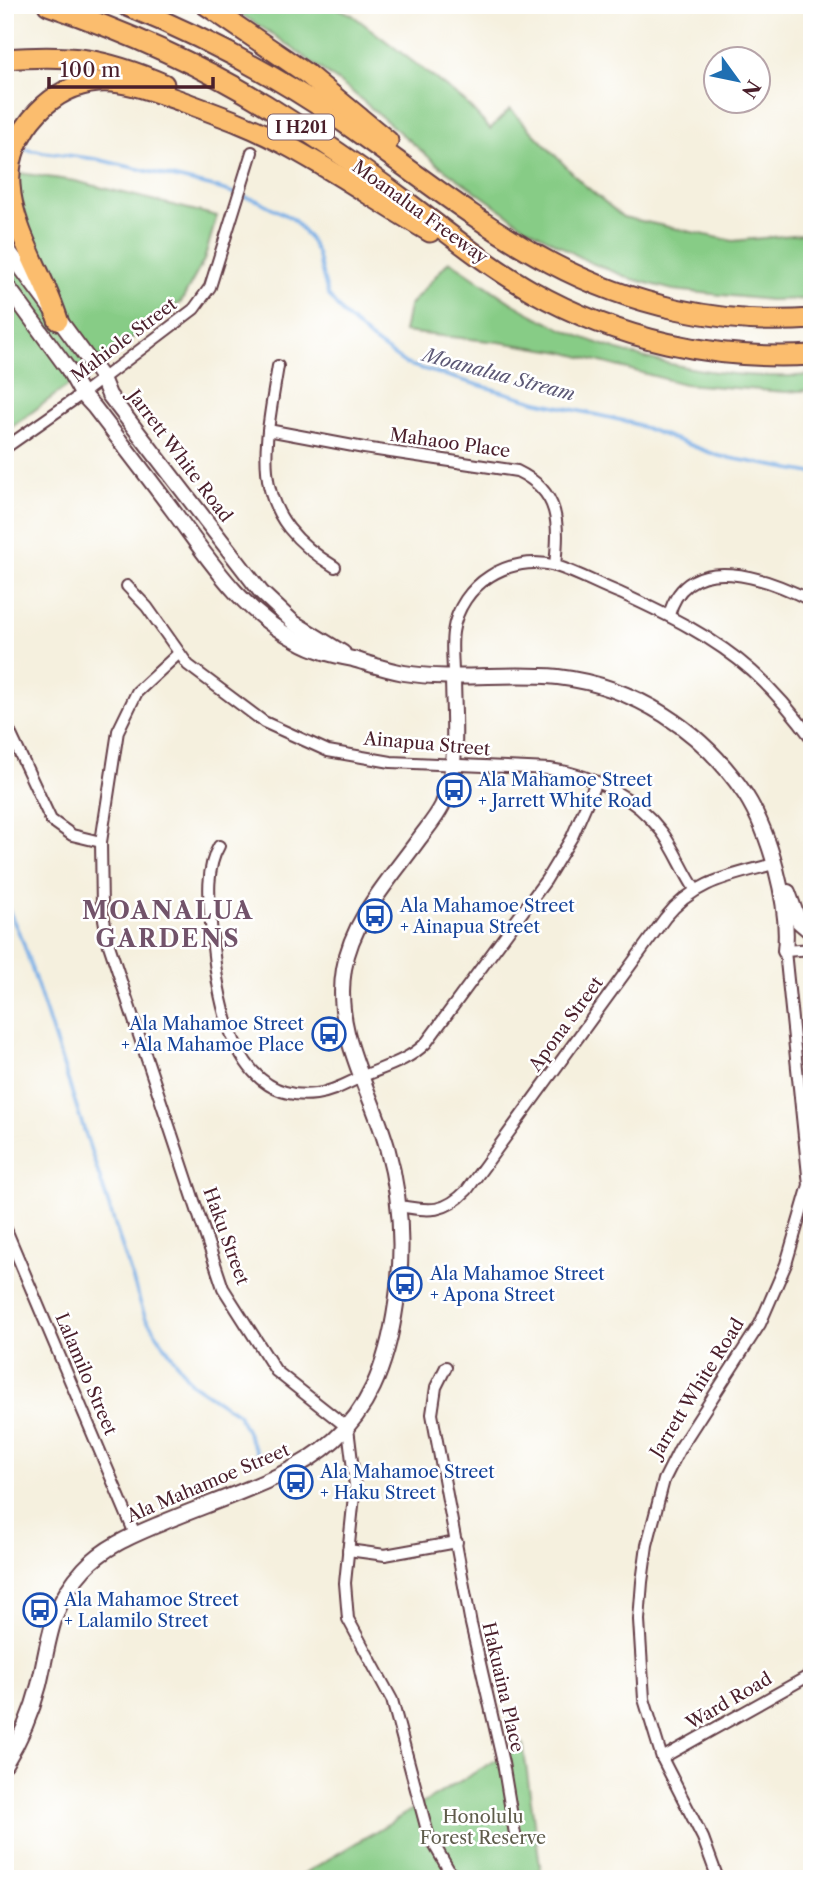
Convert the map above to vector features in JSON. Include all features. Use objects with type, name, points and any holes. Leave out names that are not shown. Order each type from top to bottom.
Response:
[{"type":"highway","name":"Moanalua Freeway","points":[[48,5],[159,49],[254,98],[337,152],[481,259],[531,290],[598,322],[665,343],[735,354],[812,355]]},
{"type":"highway","name":"Moanalua Freeway","points":[[125,5],[197,37],[280,82],[337,118],[466,211],[550,263],[587,280],[624,295],[701,314],[750,320],[812,319]]},
{"type":"highway","points":[[206,5],[307,74],[515,242]]},
{"type":"highway","points":[[5,59],[65,56],[105,62],[142,74],[324,166],[402,216],[531,290]]},
{"type":"highway","points":[[58,320],[50,294],[20,226],[10,183],[15,148],[25,127],[36,114],[61,93],[98,82],[111,82],[137,87],[240,123]]},
{"type":"street","name":"Mahiole Street","points":[[5,448],[82,394],[194,309],[210,287],[252,152]]},
{"type":"street","name":"Jarrett White Road","points":[[5,246],[102,378],[109,395],[261,592],[294,623],[355,660]]},
{"type":"street","name":"Jarrett White Road","points":[[5,283],[60,357],[82,394],[222,577],[263,619],[300,643],[325,653],[405,673],[557,677],[616,691],[660,711],[692,734],[730,773],[758,819],[774,867],[773,895],[777,934],[785,951],[809,1185],[786,1264],[760,1324],[680,1448],[664,1480],[652,1521],[639,1620],[644,1699],[662,1758],[703,1838],[718,1879]]},
{"type":"street","points":[[278,366],[265,463],[275,503],[297,537],[335,568]]},
{"type":"street","name":"Mahaoo Place","points":[[268,430],[364,448],[517,471],[533,480],[551,502],[558,531],[555,566]]},
{"type":"street","name":"Ala Mahamoe Street","points":[[5,1763],[22,1731],[38,1687],[51,1626],[75,1580],[93,1560],[135,1534],[285,1474],[324,1451],[358,1415],[379,1379],[393,1327],[399,1279],[399,1206],[388,1148],[346,1037],[342,986],[346,957],[356,929],[440,810],[453,766],[453,632],[459,612],[470,592],[486,578],[508,567],[532,563],[555,566],[670,615],[751,671],[795,715],[812,739]]},
{"type":"street","points":[[670,615],[673,603],[690,584],[706,576],[725,572],[744,575],[812,601]]},
{"type":"street","name":"Ainapua Street","points":[[127,586],[147,607],[178,654],[203,677],[264,722],[328,751],[391,762],[550,769],[566,771],[596,782],[630,801],[661,831],[695,889]]},
{"type":"street","name":"Haku Street","points":[[178,654],[137,692],[123,716],[115,748],[101,842],[102,908],[108,942],[223,1288],[276,1371],[348,1427]]},
{"type":"street","points":[[5,722],[51,820],[72,835],[101,842]]},
{"type":"street","points":[[219,846],[213,857],[210,874],[216,976],[225,1015],[243,1058],[262,1080],[279,1090],[299,1095],[328,1092],[407,1059],[426,1043],[546,880],[572,836],[596,782]]},
{"type":"street","points":[[774,867],[788,892],[799,922],[812,933]]},
{"type":"street","name":"Apona Street","points":[[399,1206],[431,1211],[454,1202],[467,1190],[664,918],[695,889],[723,877],[774,867]]},
{"type":"street","points":[[785,951],[812,949]]},
{"type":"street","name":"Lalamilo Street","points":[[5,1227],[135,1534]]},
{"type":"street","name":"Hakuaina Place","points":[[446,1367],[436,1387],[432,1413],[471,1624],[503,1763],[516,1840]]},
{"type":"street","points":[[348,1427],[355,1486],[345,1583],[348,1619],[392,1700],[429,1834],[454,1879]]},
{"type":"street","points":[[348,1550],[385,1555],[457,1542]]},
{"type":"street","name":"Ward Road","points":[[662,1758],[812,1674]]},
{"type":"green space","points":[[226,5],[331,5],[351,14],[464,101],[490,129],[510,109],[582,183],[623,217],[733,241],[812,233],[812,299],[770,300],[673,290],[632,279],[589,262],[523,225],[437,164],[351,91],[274,35]]},
{"type":"green space","points":[[5,171],[75,181],[217,216],[204,260],[181,302],[5,432]]},
{"type":"green space","points":[[449,261],[512,303],[545,321],[618,350],[696,369],[774,376],[812,375],[812,390],[785,392],[684,384],[563,352],[404,332],[409,306]]},
{"type":"green space","name":"Honolulu Forest Reserve","points":[[523,1744],[542,1879],[295,1879]]},
{"type":"waterway","name":"Moanalua Stream","points":[[20,149],[96,159],[214,187],[259,201],[293,219],[309,238],[317,253],[328,295],[344,315],[372,340],[406,364],[534,401],[629,422],[719,456],[812,473]]},
{"type":"waterway","points":[[5,902],[23,942],[145,1317],[191,1383],[238,1414],[261,1461]]},
{"type":"place","name":"Ala Mahamoe Street + Jarrett White Road","points":[[454,790]]},
{"type":"place","name":"Ala Mahamoe Street + Ainapua Street","points":[[375,916]]},
{"type":"place","name":"Ala Mahamoe Street + Ala Mahamoe Place","points":[[329,1034]]},
{"type":"place","name":"Ala Mahamoe Street + Apona Street","points":[[405,1284]]},
{"type":"place","name":"Ala Mahamoe Street + Haku Street","points":[[296,1482]]},
{"type":"place","name":"Ala Mahamoe Street + Lalamilo Street","points":[[40,1610]]},
{"type":"district","name":"MOANALUA GARDENS","points":[[168,925]]}]
